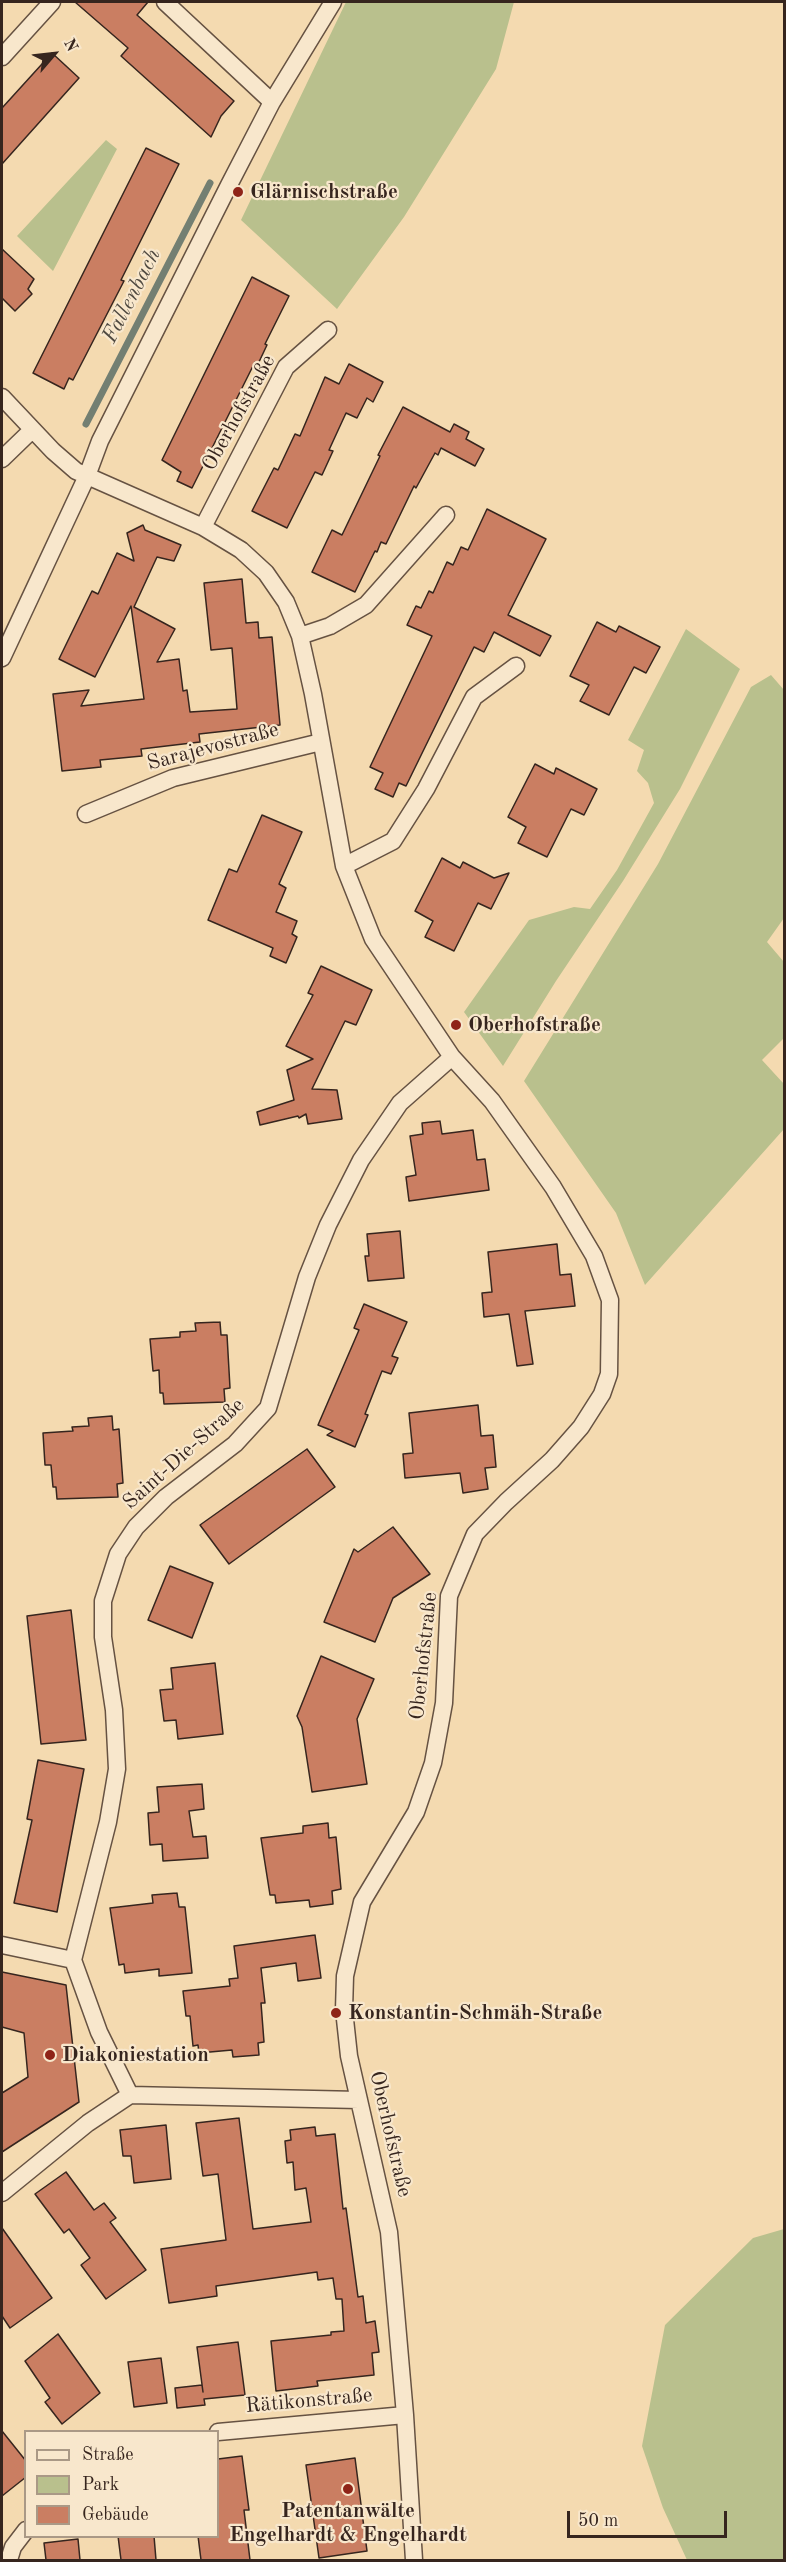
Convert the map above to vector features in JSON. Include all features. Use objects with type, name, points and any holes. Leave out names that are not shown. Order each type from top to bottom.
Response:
[{"type":"street","points":[[2,57],[52,2]]},
{"type":"street","points":[[165,2],[272,102]]},
{"type":"street","points":[[2,658],[87,476],[100,441],[272,102],[333,2]]},
{"type":"street","name":"Oberhofstraße","points":[[203,527],[286,367],[328,330]]},
{"type":"street","name":"Oberhofstraße","points":[[2,397],[32,430],[76,471],[203,527],[241,550],[266,573],[286,602],[300,636],[344,866],[373,939],[452,1057],[492,1101],[527,1149],[594,1256],[610,1300],[609,1374],[602,1394],[581,1427],[552,1460],[475,1534],[449,1596],[444,1703],[433,1763],[416,1812],[362,1902],[345,1976],[344,2010],[349,2056],[389,2232],[405,2415],[414,2560]]},
{"type":"street","points":[[2,459],[32,430]]},
{"type":"street","points":[[300,636],[330,626],[366,605],[446,515]]},
{"type":"street","points":[[344,866],[393,841],[426,789],[474,697],[516,666]]},
{"type":"street","name":"Sarajevostraße","points":[[86,814],[173,777],[321,742]]},
{"type":"street","name":"Saint-Die-Straße","points":[[73,1960],[108,1822],[117,1768],[114,1710],[103,1637],[103,1600],[118,1554],[136,1527],[166,1497],[235,1444],[268,1408],[307,1277],[328,1225],[361,1160],[400,1103],[452,1057]]},
{"type":"street","points":[[2,1945],[73,1960],[99,2032],[130,2095]]},
{"type":"street","points":[[2,2193],[88,2123],[130,2095],[358,2100]]},
{"type":"street","name":"Rätikonstraße","points":[[219,2432],[405,2415]]},
{"type":"street","points":[[9,2560],[13,2547],[24,2533]]},
{"type":"green space","points":[[346,2],[514,2],[496,69],[404,217],[337,309],[241,220]]},
{"type":"green space","points":[[106,140],[117,149],[53,271],[17,236]]},
{"type":"green space","points":[[686,629],[740,669],[680,789],[503,1066],[464,1012],[529,920],[574,907],[590,909],[617,870],[654,803],[648,783],[637,771],[644,750],[628,740]]},
{"type":"green space","points":[[771,675],[784,690],[784,918],[767,942],[784,962],[784,1038],[762,1060],[784,1084],[784,1129],[645,1285],[616,1213],[524,1081],[658,864],[751,687]]},
{"type":"green space","points":[[784,2229],[784,2560],[687,2560],[663,2508],[642,2446],[665,2325],[753,2238]]},
{"type":"building","points":[[75,2],[148,2],[137,15],[234,101],[221,116],[211,137],[121,56],[128,48]]},
{"type":"building","points":[[52,53],[79,78],[2,164],[2,108]]},
{"type":"building","points":[[146,148],[179,164],[121,280],[124,281],[73,380],[69,378],[64,389],[33,373]]},
{"type":"building","points":[[2,249],[34,279],[28,289],[32,294],[15,311],[2,298]]},
{"type":"building","points":[[252,277],[289,296],[265,344],[267,345],[258,364],[255,362],[192,488],[177,481],[181,472],[162,460]]},
{"type":"building","points":[[349,364],[383,382],[373,402],[367,398],[357,418],[346,413],[329,450],[333,451],[322,475],[315,472],[287,528],[252,511],[274,468],[278,470],[295,434],[300,436],[325,377],[339,384]]},
{"type":"building","points":[[403,407],[450,432],[454,424],[469,432],[466,439],[484,449],[475,466],[441,448],[438,455],[435,453],[416,488],[414,486],[386,544],[381,542],[377,552],[375,551],[355,592],[312,572],[332,530],[342,535],[380,456],[378,455]]},
{"type":"building","points":[[487,509],[546,539],[508,615],[551,636],[540,656],[494,632],[484,652],[474,647],[406,786],[399,783],[393,797],[375,789],[383,773],[370,767],[432,636],[407,625],[416,606],[421,608],[429,591],[433,593],[447,562],[453,565],[461,547],[468,550]]},
{"type":"building","points":[[143,525],[145,530],[181,545],[174,561],[157,557],[134,607],[175,629],[157,662],[179,659],[183,691],[187,690],[190,712],[237,709],[232,648],[211,650],[204,583],[242,579],[246,623],[258,622],[259,638],[272,637],[280,725],[199,734],[200,742],[141,749],[142,756],[100,760],[101,767],[62,771],[53,694],[89,690],[81,706],[144,699],[131,606],[95,677],[59,659],[92,591],[98,594],[117,553],[134,561],[127,533]]},
{"type":"building","points":[[597,622],[616,632],[619,626],[660,647],[646,673],[634,667],[609,715],[580,701],[589,685],[570,676]]},
{"type":"building","points":[[535,764],[554,774],[556,768],[597,789],[584,815],[571,809],[547,857],[518,843],[526,827],[508,817]]},
{"type":"building","points":[[262,815],[302,832],[279,884],[286,888],[276,912],[297,921],[292,934],[297,937],[286,963],[270,956],[273,948],[208,920],[229,869],[237,872]]},
{"type":"building","points":[[442,858],[460,868],[463,862],[494,878],[509,873],[491,909],[478,903],[454,951],[425,937],[433,921],[415,911]]},
{"type":"building","points":[[321,966],[372,990],[356,1025],[345,1021],[312,1089],[337,1090],[342,1119],[308,1124],[306,1114],[299,1118],[298,1116],[260,1125],[257,1112],[294,1100],[287,1070],[313,1059],[286,1046],[313,995],[308,993]]},
{"type":"building","points":[[440,1121],[442,1134],[473,1130],[477,1160],[485,1159],[489,1190],[409,1201],[406,1177],[416,1175],[410,1136],[423,1134],[422,1123]]},
{"type":"building","points":[[400,1231],[404,1278],[368,1281],[365,1256],[369,1256],[367,1234]]},
{"type":"building","points":[[557,1244],[560,1275],[571,1274],[575,1306],[525,1311],[533,1364],[517,1366],[509,1314],[484,1317],[482,1293],[492,1292],[488,1252]]},
{"type":"building","points":[[364,1304],[407,1322],[392,1356],[398,1358],[391,1374],[382,1371],[355,1447],[327,1435],[333,1431],[318,1425],[359,1330],[354,1328]]},
{"type":"building","points":[[220,1322],[221,1335],[227,1335],[230,1388],[224,1389],[225,1402],[164,1404],[163,1393],[160,1393],[159,1370],[153,1371],[150,1339],[180,1337],[180,1332],[196,1331],[195,1323]]},
{"type":"building","points":[[478,1405],[481,1436],[493,1435],[496,1467],[485,1468],[488,1489],[463,1493],[460,1473],[405,1478],[403,1454],[413,1453],[409,1413]]},
{"type":"building","points":[[112,1416],[113,1430],[119,1429],[123,1483],[117,1484],[118,1497],[57,1499],[56,1487],[53,1487],[51,1465],[45,1465],[43,1433],[73,1431],[72,1427],[89,1426],[88,1418]]},
{"type":"building","points":[[307,1449],[335,1487],[229,1564],[200,1525]]},
{"type":"building","points":[[393,1527],[430,1574],[393,1598],[375,1642],[324,1622],[354,1549],[358,1552]]},
{"type":"building","points":[[170,1566],[213,1583],[192,1638],[148,1620]]},
{"type":"building","points":[[71,1610],[86,1740],[41,1744],[27,1616]]},
{"type":"building","points":[[321,1656],[374,1679],[357,1719],[367,1784],[312,1792],[302,1727],[297,1716]]},
{"type":"building","points":[[215,1663],[223,1734],[178,1739],[176,1720],[164,1721],[160,1690],[173,1689],[171,1668]]},
{"type":"building","points":[[38,1760],[84,1769],[57,1912],[14,1903],[32,1820],[27,1819]]},
{"type":"building","points":[[202,1784],[204,1809],[189,1811],[193,1837],[206,1836],[208,1858],[163,1861],[162,1844],[150,1845],[148,1813],[159,1812],[157,1787]]},
{"type":"building","points":[[328,1823],[329,1838],[336,1837],[341,1889],[332,1891],[333,1904],[310,1907],[309,1900],[276,1903],[275,1895],[270,1895],[261,1838],[303,1833],[303,1826]]},
{"type":"building","points":[[177,1893],[179,1907],[185,1907],[192,1973],[159,1976],[159,1969],[125,1973],[124,1964],[119,1965],[110,1908],[153,1903],[152,1895]]},
{"type":"building","points":[[315,1935],[321,1978],[298,1981],[296,1963],[261,1968],[265,2003],[261,2003],[264,2042],[258,2043],[259,2055],[233,2057],[232,2050],[199,2053],[198,2045],[193,2046],[190,2016],[186,2016],[183,1991],[230,1986],[229,1979],[238,1978],[234,1946]]},
{"type":"building","name":"Diakoniestation","points":[[2,1972],[66,1985],[79,2102],[2,2152],[2,2093],[28,2077],[24,2033],[2,2027]]},
{"type":"building","points":[[239,2118],[253,2229],[311,2222],[306,2188],[295,2190],[293,2162],[287,2163],[285,2141],[291,2140],[290,2130],[315,2127],[316,2136],[335,2134],[343,2209],[346,2208],[358,2297],[363,2296],[366,2323],[375,2321],[379,2352],[372,2353],[374,2375],[317,2381],[318,2386],[276,2391],[271,2341],[331,2335],[331,2332],[344,2331],[342,2299],[336,2299],[333,2278],[318,2280],[317,2272],[216,2286],[217,2296],[169,2303],[161,2249],[226,2240],[218,2174],[203,2176],[196,2123]]},
{"type":"building","points":[[166,2125],[171,2179],[134,2183],[131,2156],[123,2156],[120,2130]]},
{"type":"building","points":[[66,2172],[94,2210],[104,2203],[116,2218],[110,2222],[146,2270],[106,2299],[81,2265],[90,2258],[69,2229],[64,2233],[35,2194]]},
{"type":"building","points":[[2,2228],[52,2298],[10,2328],[2,2316]]},
{"type":"building","points":[[58,2334],[100,2393],[62,2424],[45,2402],[50,2398],[25,2361]]},
{"type":"building","points":[[238,2342],[245,2395],[204,2399],[205,2405],[177,2408],[175,2388],[202,2385],[203,2392],[197,2347]]},
{"type":"building","points":[[161,2358],[167,2403],[134,2407],[128,2362]]},
{"type":"building","points":[[2,2431],[24,2458],[24,2479],[2,2496]]},
{"type":"building","points":[[242,2456],[249,2510],[244,2510],[250,2560],[201,2560],[198,2538],[219,2538],[219,2459]]},
{"type":"building","points":[[355,2458],[367,2551],[319,2558],[306,2465]]},
{"type":"building","points":[[118,2538],[154,2538],[156,2560],[121,2560]]},
{"type":"building","points":[[78,2539],[80,2560],[46,2560],[44,2543]]},
{"type":"waterway","name":"Fallenbach","points":[[86,424],[210,183]]},
{"type":"place","name":"Glärnischstraße","points":[[238,192]]},
{"type":"place","name":"Oberhofstraße","points":[[456,1025]]},
{"type":"place","name":"Konstantin-Schmäh-Straße","points":[[336,2013]]},
{"type":"place","name":"Diakoniestation","points":[[50,2055]]},
{"type":"place","name":"Patentanwälte Engelhardt & Engelhardt","points":[[348,2489]]}]
